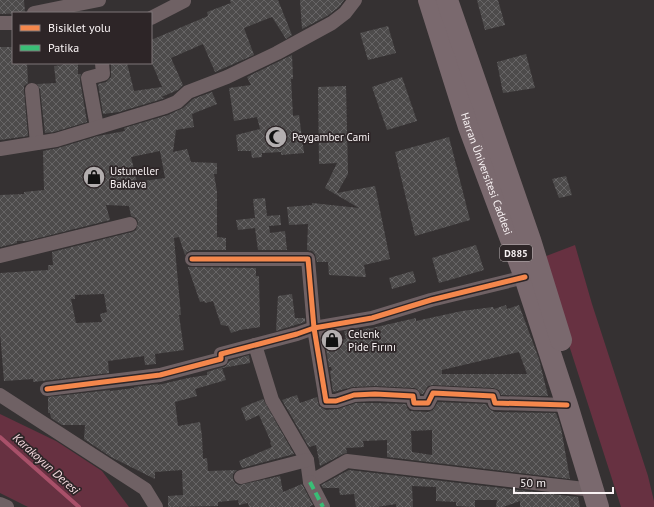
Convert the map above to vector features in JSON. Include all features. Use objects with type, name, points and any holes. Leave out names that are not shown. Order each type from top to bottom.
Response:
[{"type":"main road","name":"Harran Üniversitesi Caddesi","points":[[441,2],[468,127],[525,278],[596,499]]},
{"type":"main road","name":"Harran Üniversitesi Caddesi","points":[[441,2],[530,240],[613,507]]},
{"type":"street","points":[[39,12],[99,0]]},
{"type":"street","points":[[0,149],[56,140],[177,102],[188,92],[227,77],[277,53],[332,23],[345,13],[355,0]]},
{"type":"street","points":[[152,17],[184,1]]},
{"type":"street","points":[[0,23],[12,23]]},
{"type":"street","points":[[97,127],[88,78],[103,74],[102,64]]},
{"type":"street","points":[[32,90],[37,143]]},
{"type":"street","points":[[0,256],[130,224]]},
{"type":"street","points":[[192,259],[308,258],[314,328],[326,400],[336,401],[354,395],[375,394],[413,396],[414,403],[428,403],[433,393],[492,396],[495,403],[567,405]]},
{"type":"street","points":[[47,389],[160,375],[221,359],[221,354],[314,328],[372,318],[431,300],[525,278]]},
{"type":"street","points":[[255,345],[272,400],[307,460],[310,482],[323,507]]},
{"type":"street","points":[[0,395],[144,489],[156,507]]},
{"type":"street","points":[[241,477],[307,460]]},
{"type":"street","points":[[310,482],[347,461],[596,499]]},
{"type":"street","points":[[0,504],[7,507]]},
{"type":"shaded area","points":[[575,245],[592,304],[648,476],[654,507],[621,507],[541,258]]},
{"type":"shaded area","points":[[0,414],[56,441],[102,471],[129,507],[28,507],[0,493]]},
{"type":"building","points":[[0,0],[24,0],[25,12],[0,14]]},
{"type":"building","points":[[230,0],[278,0],[292,35],[286,39],[272,17],[244,28],[254,55],[215,72],[203,44],[171,58],[183,85],[178,90],[161,97],[165,98],[162,99],[119,112],[103,114],[98,84],[106,82],[111,77],[111,64],[127,64],[134,91],[162,87],[152,63],[152,40],[208,16],[207,12],[231,3]]},
{"type":"building","points":[[300,0],[344,0],[339,7],[327,16],[302,29]]},
{"type":"building","points":[[477,0],[498,0],[505,25],[485,30]]},
{"type":"building","points":[[388,26],[396,53],[368,60],[360,33]]},
{"type":"building","points":[[0,47],[12,47],[12,64],[27,64],[28,83],[24,86],[24,91],[28,136],[0,140]]},
{"type":"building","points":[[526,54],[535,88],[503,93],[497,62]]},
{"type":"building","points":[[292,55],[293,79],[291,79],[293,116],[299,115],[304,153],[281,155],[281,152],[262,153],[262,157],[252,158],[251,151],[238,151],[236,135],[260,129],[257,117],[234,121],[229,88],[251,85],[247,77]]},
{"type":"building","points":[[78,64],[78,74],[81,74],[80,80],[87,122],[54,132],[45,133],[40,89],[37,84],[56,83],[54,66]]},
{"type":"building","points":[[402,77],[417,121],[387,130],[372,87]]},
{"type":"building","points":[[346,86],[348,174],[337,193],[375,186],[390,259],[364,265],[366,277],[329,275],[328,262],[317,262],[315,254],[312,251],[307,250],[308,224],[289,225],[287,207],[312,205],[312,203],[359,208],[325,188],[337,163],[319,164],[318,87]]},
{"type":"building","points":[[212,92],[217,104],[192,114],[194,127],[176,130],[173,152],[187,149],[191,162],[217,163],[217,174],[214,174],[217,192],[217,237],[226,238],[226,250],[192,250],[187,252],[185,255],[179,237],[174,238],[181,315],[179,315],[184,350],[155,354],[156,364],[145,365],[144,356],[108,361],[109,373],[33,382],[33,379],[4,381],[0,332],[0,273],[48,270],[48,265],[53,265],[52,252],[132,232],[136,230],[138,222],[136,218],[131,216],[129,206],[106,205],[110,220],[27,241],[17,241],[17,243],[0,247],[0,195],[24,194],[24,192],[44,190],[43,151],[98,136],[125,131],[124,128],[168,115],[183,108],[193,99]],"holes":[[[160,151],[165,178],[137,182],[131,157]],[[104,294],[107,312],[100,314],[102,322],[76,323],[71,299],[75,299],[75,295]]]},
{"type":"building","points":[[449,137],[470,220],[415,236],[395,152]]},
{"type":"building","points":[[566,176],[572,195],[559,198],[552,179]]},
{"type":"building","points":[[265,198],[267,216],[280,215],[281,225],[269,226],[270,233],[285,231],[287,250],[258,250],[255,228],[238,230],[236,220],[255,218],[253,199]]},
{"type":"building","points":[[476,245],[484,270],[439,283],[432,258]]},
{"type":"building","points":[[188,267],[256,268],[256,276],[259,276],[260,327],[231,333],[228,326],[221,325],[213,301],[205,303],[204,301],[200,302]]},
{"type":"building","points":[[413,271],[416,282],[392,289],[389,278]]},
{"type":"building","points":[[292,294],[295,318],[305,318],[305,322],[276,331],[278,296]]},
{"type":"building","points":[[506,305],[507,309],[519,305],[539,359],[548,396],[501,395],[499,390],[493,388],[433,385],[428,386],[423,394],[414,388],[375,386],[353,387],[333,392],[330,371],[332,370],[331,367],[329,367],[325,343],[346,339],[344,331],[372,328],[416,318],[416,321],[462,311],[493,307],[494,309]],"holes":[[[519,352],[527,374],[442,374],[442,370]]]},
{"type":"building","points":[[249,355],[250,363],[222,368],[226,380],[195,389],[197,396],[175,402],[178,426],[200,422],[203,459],[207,458],[208,471],[237,470],[233,474],[233,479],[235,483],[239,485],[280,476],[283,492],[302,484],[313,505],[309,507],[249,507],[248,503],[239,505],[238,500],[218,502],[218,506],[168,507],[168,496],[183,495],[182,470],[155,472],[155,479],[111,457],[84,439],[85,425],[62,425],[51,418],[50,413],[48,413],[48,397],[158,385],[207,375],[207,372],[226,366],[229,361]]},
{"type":"building","points":[[297,395],[300,403],[317,397],[319,406],[326,410],[338,409],[356,403],[375,403],[406,404],[410,411],[428,412],[433,410],[438,402],[486,404],[489,409],[495,412],[556,413],[561,428],[570,479],[387,457],[387,440],[363,441],[364,447],[346,448],[347,453],[320,466],[316,445],[309,447],[282,400]],"holes":[[[432,430],[432,455],[412,452],[411,431]]]},
{"type":"building","points":[[263,399],[294,454],[242,468],[239,461],[272,447],[259,415],[246,421],[241,408]]},
{"type":"building","points":[[349,470],[578,497],[580,507],[520,507],[520,501],[503,507],[496,507],[497,500],[475,500],[475,507],[456,506],[456,502],[436,501],[436,487],[412,486],[413,507],[396,507],[396,504],[377,507],[356,507],[354,494],[340,495],[339,488],[323,488],[321,485]]},
{"type":"waterway","name":"Karakoyun Deresi","points":[[0,437],[79,507]]},
{"type":"marked path","points":[[310,482],[323,507]]},
{"type":"cycle path","points":[[192,259],[308,259],[314,328],[326,401],[336,401],[354,395],[375,394],[413,396],[414,403],[428,403],[433,393],[493,396],[495,403],[567,405]]},
{"type":"cycle path","points":[[47,389],[160,375],[221,359],[221,354],[297,334],[314,328],[372,318],[431,300],[525,277]]},
{"type":"place","name":"Peygamber Cami","points":[[276,137]]},
{"type":"place","name":"Ustuneller Baklava","points":[[94,177]]},
{"type":"place","name":"Celenk Pide Fırını","points":[[332,340]]}]
